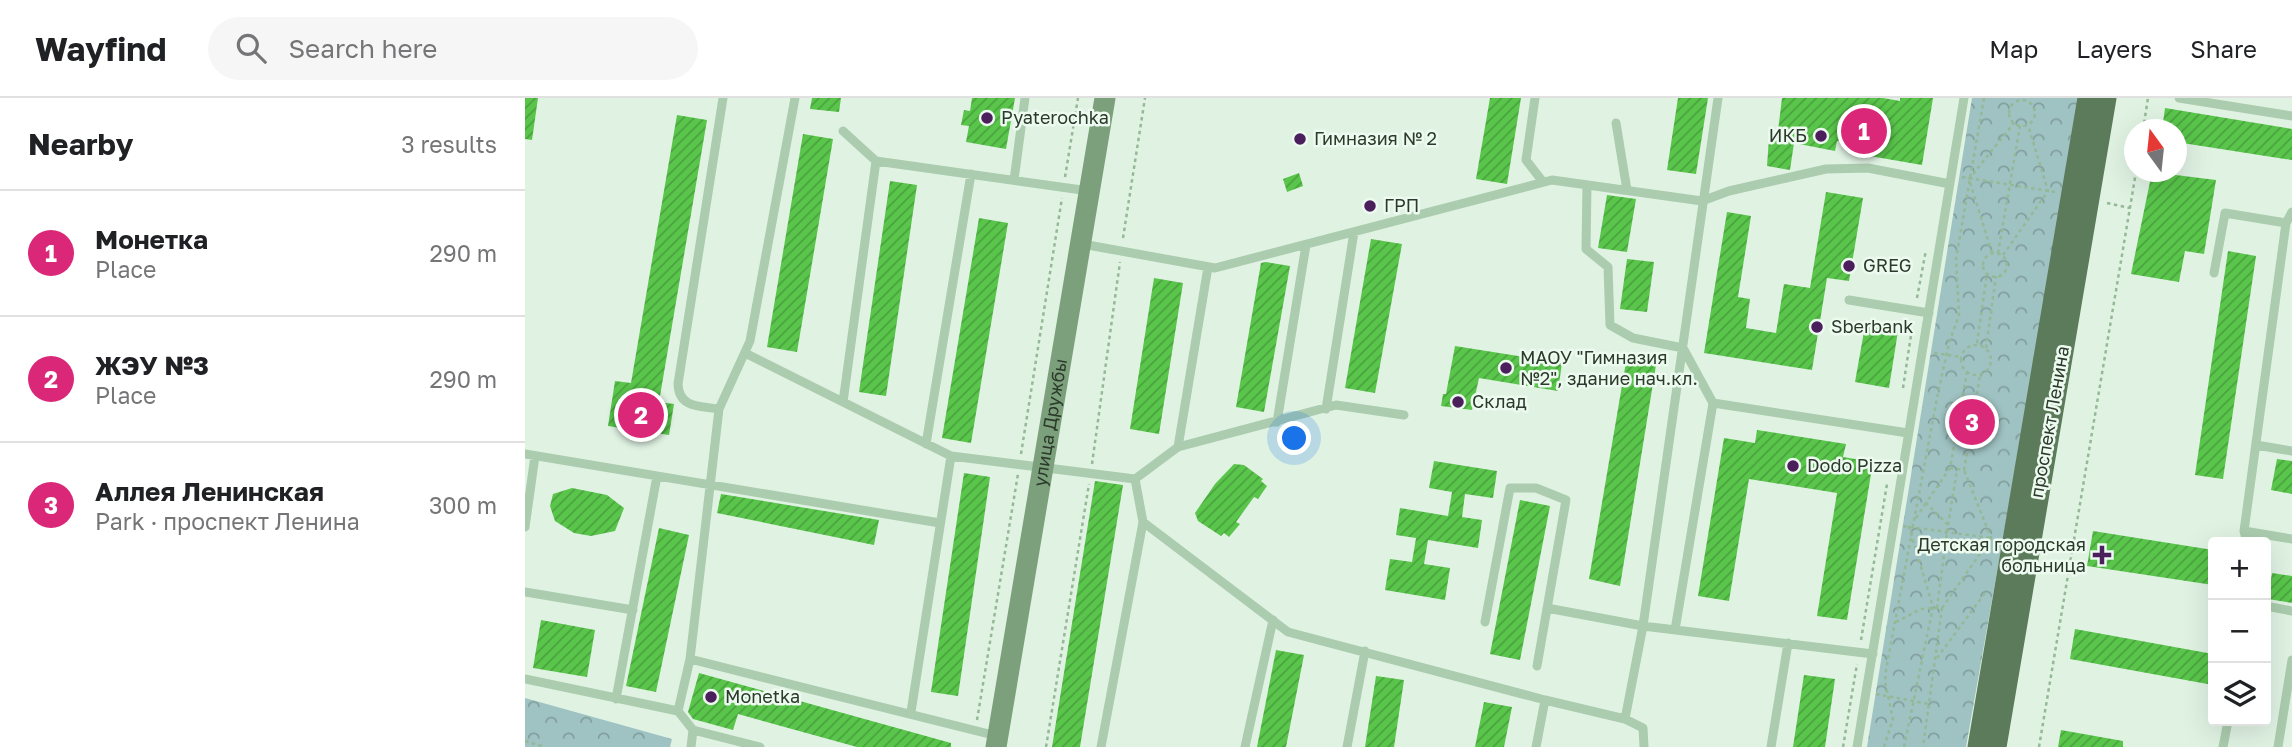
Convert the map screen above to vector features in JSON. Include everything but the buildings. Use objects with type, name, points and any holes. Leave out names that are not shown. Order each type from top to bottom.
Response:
[{"type":"main road","name":"улица Дружбы","points":[[996,741],[1105,98]]},
{"type":"main road","name":"проспект Ленина","points":[[1978,747],[2088,98]]},
{"type":"main road","name":"проспект Ленина","points":[[1996,747],[2106,98]]},
{"type":"lane","points":[[719,409],[686,404],[678,395],[678,384],[723,98]]},
{"type":"lane","points":[[678,711],[690,659],[719,409],[745,353],[795,98]]},
{"type":"lane","points":[[1014,180],[1025,98]]},
{"type":"lane","points":[[1535,98],[1525,160],[1543,182]]},
{"type":"lane","points":[[1625,719],[1643,626],[1702,201],[1719,98]]},
{"type":"lane","points":[[1857,747],[1964,98]]},
{"type":"lane","points":[[2179,98],[2292,116]]},
{"type":"lane","points":[[1616,123],[1627,190]]},
{"type":"lane","points":[[843,131],[876,161],[1089,191]]},
{"type":"lane","points":[[843,402],[876,161]]},
{"type":"lane","points":[[1080,244],[1215,268],[1552,180],[1702,201],[1729,191],[1826,169],[1868,168],[1951,180]]},
{"type":"lane","points":[[926,443],[971,174]]},
{"type":"lane","points":[[1587,185],[1585,249],[1608,267],[1610,326],[1633,338],[1683,348]]},
{"type":"lane","points":[[2246,537],[2244,531],[2286,223],[2292,212]]},
{"type":"lane","points":[[2214,272],[2225,213],[2286,223]]},
{"type":"lane","points":[[1325,409],[1355,232]]},
{"type":"lane","points":[[1277,422],[1306,244]]},
{"type":"lane","points":[[1178,447],[1207,267]]},
{"type":"lane","points":[[1849,300],[1929,313]]},
{"type":"lane","points":[[1675,630],[1713,403],[1683,348]]},
{"type":"lane","points":[[745,353],[951,456],[1042,465],[1135,479],[1178,447],[1336,405],[1404,415]]},
{"type":"lane","points":[[1713,403],[1908,433]]},
{"type":"lane","points":[[2256,444],[2292,451]]},
{"type":"lane","points":[[525,527],[530,455],[940,523]]},
{"type":"lane","points":[[911,712],[951,456]]},
{"type":"lane","points":[[616,699],[657,476]]},
{"type":"lane","points":[[1101,747],[1143,522],[1135,479]]},
{"type":"lane","points":[[1485,622],[1510,488],[1536,488],[1566,500],[1538,666]]},
{"type":"lane","points":[[1143,522],[1288,632],[1625,719],[1643,728],[1644,747]]},
{"type":"lane","points":[[2244,531],[2292,539]]},
{"type":"lane","points":[[525,592],[633,610]]},
{"type":"lane","points":[[1547,608],[1643,626],[1873,654]]},
{"type":"lane","points":[[2271,608],[2292,611]]},
{"type":"lane","points":[[1245,747],[1273,620]]},
{"type":"lane","points":[[1771,747],[1788,643]]},
{"type":"lane","points":[[1347,747],[1365,652]]},
{"type":"lane","points":[[690,659],[911,712],[975,730],[996,741]]},
{"type":"lane","points":[[2278,747],[2292,660]]},
{"type":"lane","points":[[525,679],[678,711],[693,730],[760,747]]},
{"type":"lane","points":[[1536,747],[1545,699]]},
{"type":"lane","points":[[2223,747],[2227,726]]},
{"type":"lane","points":[[691,747],[693,730]]},
{"type":"path","points":[[975,730],[1079,98]]},
{"type":"path","points":[[1046,747],[1091,473],[1145,98]]},
{"type":"path","points":[[1914,520],[1944,366],[1959,315],[1956,259],[1984,98]]},
{"type":"path","points":[[2145,119],[2148,98]]},
{"type":"path","points":[[2028,125],[2020,126],[2014,123],[2010,116],[2011,108],[2026,99],[2033,105],[2035,113],[2028,125],[2048,191]]},
{"type":"path","points":[[1969,179],[2014,123]]},
{"type":"path","points":[[1998,253],[2020,126]]},
{"type":"path","points":[[1969,179],[1992,253]]},
{"type":"path","points":[[1951,180],[1969,179],[2062,194]]},
{"type":"path","points":[[2039,747],[2134,182]]},
{"type":"path","points":[[2003,256],[2048,191]]},
{"type":"path","points":[[2097,201],[2130,208]]},
{"type":"path","points":[[1977,345],[1987,274],[1983,263],[1992,253],[1998,253],[2003,256],[2007,267],[1996,276],[1986,348]]},
{"type":"path","points":[[1987,274],[1996,276]]},
{"type":"path","points":[[1980,375],[1967,372],[1962,367],[1961,356],[1968,348],[1977,345],[1986,348],[1991,356],[1991,365],[1980,375],[1963,470],[1991,538]]},
{"type":"path","points":[[1884,747],[1893,719],[1885,676],[1911,527],[1950,468],[1967,372]]},
{"type":"path","points":[[1950,468],[1963,470]]},
{"type":"path","points":[[1923,747],[1935,661],[1937,608],[1957,469]]},
{"type":"path","points":[[1926,503],[1948,525]]},
{"type":"path","points":[[1893,525],[1996,539]]},
{"type":"path","points":[[1911,534],[1937,608]]},
{"type":"path","points":[[1905,747],[1937,608],[1991,538]]},
{"type":"path","points":[[2037,546],[2071,552]]},
{"type":"path","points":[[1935,661],[1981,600],[1988,582]]},
{"type":"path","points":[[1877,628],[1895,623],[1921,609],[1937,608]]},
{"type":"path","points":[[1866,692],[1929,704]]},
{"type":"path","points":[[525,741],[545,747]]},
{"type":"green space","points":[[1972,98],[2081,98],[1966,747],[1867,747]]},
{"type":"green space","points":[[525,698],[672,739],[670,747],[525,747]]},
{"type":"place","name":"Pyaterochka","points":[[987,118]]},
{"type":"place","name":"Монетка","points":[[1864,131]]},
{"type":"place","name":"ИКБ","points":[[1821,136]]},
{"type":"place","name":"Гимназия № 2","points":[[1300,139]]},
{"type":"place","name":"ГРП","points":[[1370,206]]},
{"type":"place","name":"GREG","points":[[1849,266]]},
{"type":"place","name":"Sberbank","points":[[1817,327]]},
{"type":"place","name":"МАОУ \"Гимназия №2\", здание нач.кл.","points":[[1506,368]]},
{"type":"place","name":"Склад","points":[[1458,402]]},
{"type":"place","name":"ЖЭУ №3","points":[[641,415]]},
{"type":"place","name":"Аллея Ленинская","points":[[1972,422]]},
{"type":"place","name":"Dodo Pizza","points":[[1793,466]]},
{"type":"place","name":"Детская городская больница","points":[[2102,555]]},
{"type":"place","name":"Monetka","points":[[711,697]]}]
